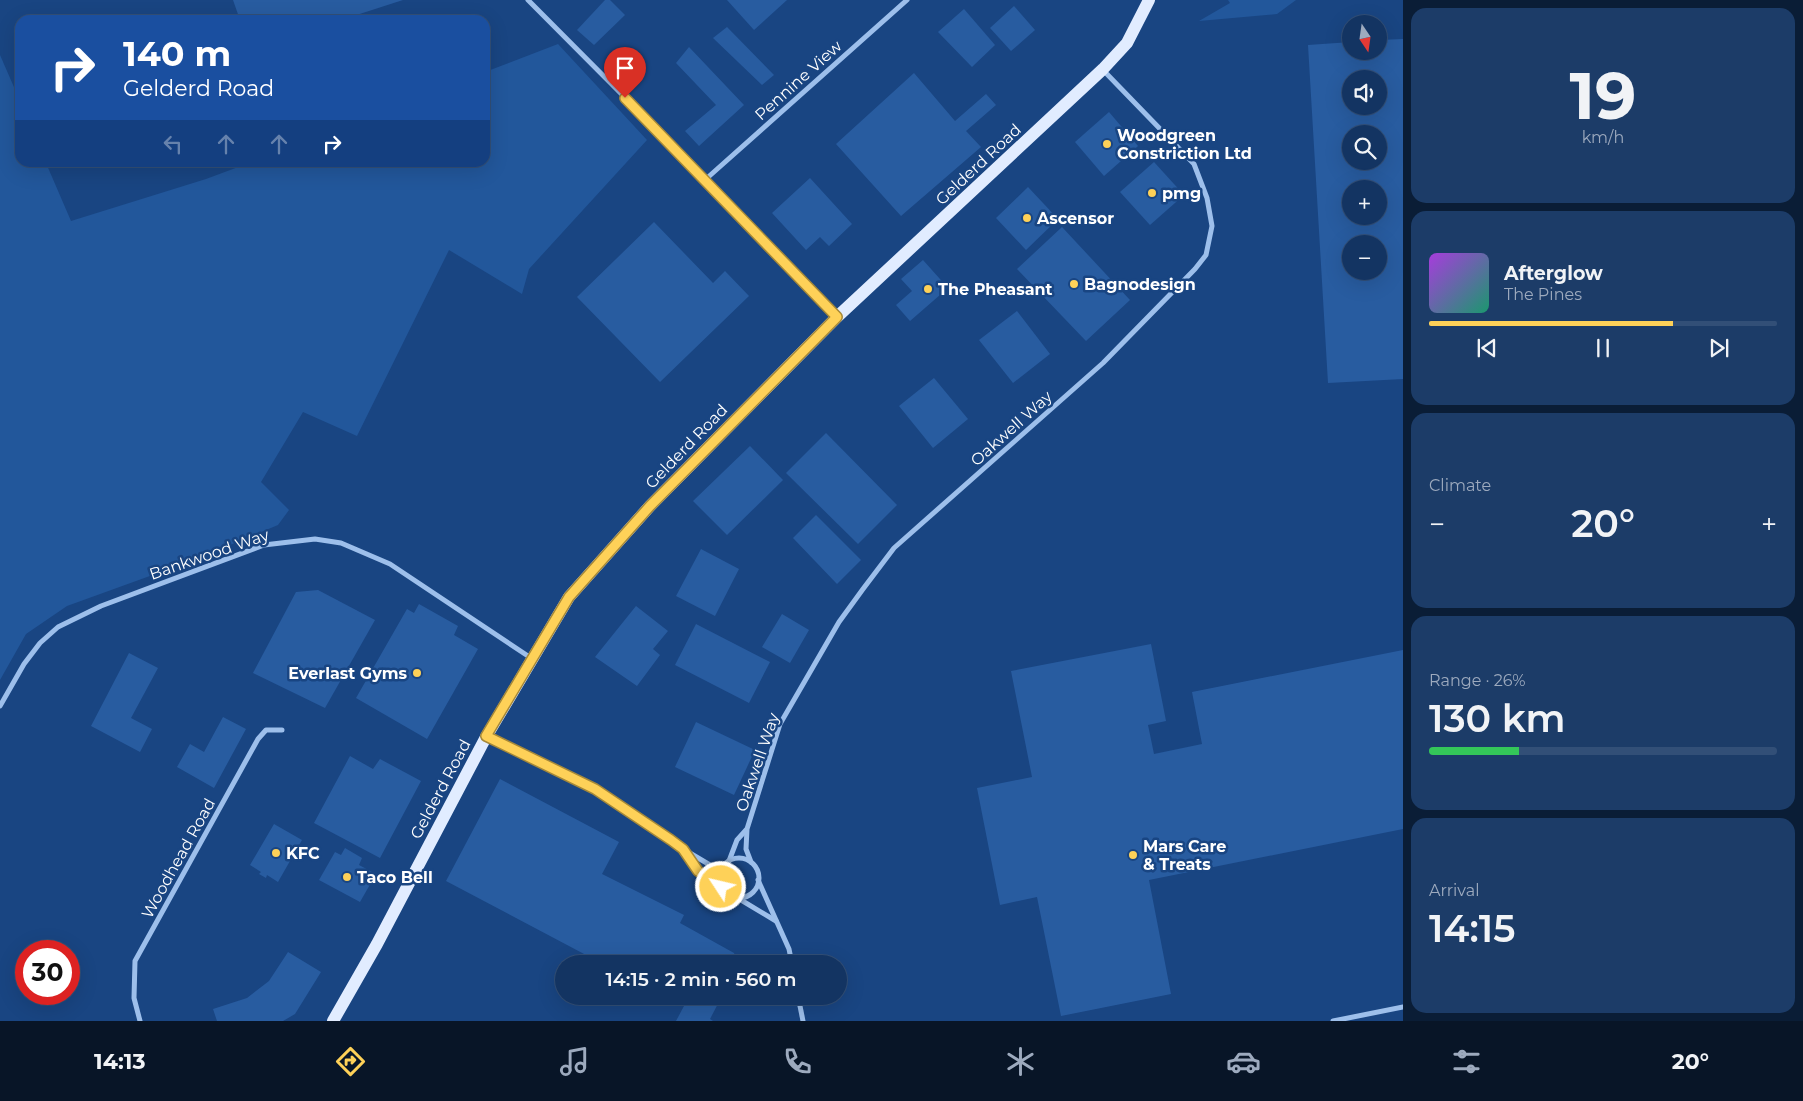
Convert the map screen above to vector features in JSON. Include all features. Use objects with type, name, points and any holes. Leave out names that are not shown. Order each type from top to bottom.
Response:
[{"type":"main road","name":"Gelderd Road","points":[[333,1021],[377,944],[486,736],[569,597],[644,513],[837,317],[1103,69],[1127,43],[1149,0]]},
{"type":"street","points":[[528,0],[706,179],[837,317]]},
{"type":"street","name":"Pennine View","points":[[706,179],[907,0]]},
{"type":"street","name":"Oakwell Way","points":[[751,862],[746,845],[747,829],[780,724],[839,622],[894,548],[1103,363],[1195,269],[1206,255],[1212,226],[1207,198],[1194,164],[1103,69]]},
{"type":"street","name":"Bankwood Way","points":[[0,706],[24,664],[40,644],[58,627],[101,606],[264,545],[315,539],[341,543],[390,564],[531,658]]},
{"type":"street","name":"Woodhead Road","points":[[140,1021],[134,998],[135,961],[258,739],[266,730],[282,730]]},
{"type":"street","points":[[486,736],[595,789],[683,849],[710,865],[721,869]]},
{"type":"street","name":"Oakwell Way","points":[[729,861],[737,840],[747,829]]},
{"type":"street","points":[[683,849],[698,871],[721,887],[730,896],[776,921]]},
{"type":"street","points":[[721,887],[719,881],[721,869],[729,861],[740,858],[751,862],[755,867],[758,880],[790,955]]},
{"type":"street","points":[[736,898],[748,895],[757,886],[758,880]]},
{"type":"street","points":[[799,1005],[802,1021]]},
{"type":"street","points":[[1333,1021],[1403,1007]]},
{"type":"shaded area","points":[[1228,0],[1296,0],[1277,14],[1199,21],[1230,3]]},
{"type":"shaded area","points":[[558,44],[647,140],[529,269],[522,294],[449,250],[357,436],[303,412],[261,482],[289,510],[278,525],[194,560],[67,606],[26,634],[0,680],[0,55],[15,90],[15,167],[48,167],[71,221],[206,179],[238,167],[490,167],[490,70]]},
{"type":"building","points":[[233,0],[403,0],[356,15],[238,15]]},
{"type":"building","points":[[605,0],[610,0],[625,15],[594,45],[577,30]]},
{"type":"building","points":[[727,0],[787,0],[754,30]]},
{"type":"building","points":[[1014,6],[1035,30],[1011,51],[990,28]]},
{"type":"building","points":[[964,9],[995,45],[972,67],[938,32]]},
{"type":"building","points":[[727,27],[774,75],[762,85],[713,38]]},
{"type":"building","points":[[1403,39],[1403,379],[1328,383],[1308,45],[1342,43],[1342,60],[1388,60],[1388,40]]},
{"type":"building","points":[[689,47],[744,105],[699,146],[685,131],[716,105],[676,63]]},
{"type":"building","points":[[914,73],[955,121],[986,94],[996,105],[966,131],[981,147],[901,216],[836,144]]},
{"type":"building","name":"Woodgreen Constriction Ltd","points":[[1109,112],[1138,146],[1104,176],[1075,142]]},
{"type":"building","name":"pmg","points":[[1154,162],[1184,195],[1150,225],[1120,192]]},
{"type":"building","points":[[810,178],[852,224],[829,246],[820,237],[806,250],[772,213]]},
{"type":"building","name":"Ascensor","points":[[1028,187],[1058,219],[1026,250],[996,218]]},
{"type":"building","points":[[654,222],[713,283],[725,271],[749,296],[660,382],[577,297]]},
{"type":"building","name":"Bagnodesign","points":[[1062,227],[1130,300],[1086,341],[1017,269]]},
{"type":"building","name":"The Pheasant","points":[[923,260],[948,288],[910,321],[896,305],[912,291],[901,279]]},
{"type":"building","points":[[1017,311],[1050,354],[1013,383],[979,340]]},
{"type":"building","points":[[934,378],[968,419],[933,448],[899,406]]},
{"type":"building","points":[[826,433],[897,505],[858,544],[786,473]]},
{"type":"building","points":[[750,446],[783,480],[727,535],[693,501]]},
{"type":"building","points":[[816,515],[861,560],[837,584],[793,538]]},
{"type":"building","points":[[701,549],[739,569],[715,616],[676,596]]},
{"type":"building","name":"Everlast Gyms","points":[[318,590],[375,620],[325,708],[253,673],[296,592]]},
{"type":"building","name":"Everlast Gyms","points":[[419,604],[458,626],[454,635],[478,649],[427,739],[356,698],[407,609],[414,613]]},
{"type":"building","points":[[636,606],[668,631],[653,649],[660,655],[637,686],[595,657]]},
{"type":"building","points":[[782,614],[809,630],[790,663],[762,647]]},
{"type":"building","points":[[696,624],[770,662],[749,703],[675,665]]},
{"type":"building","name":"Mars Care & Treats","points":[[1151,644],[1166,721],[1148,725],[1154,754],[1202,744],[1192,692],[1403,650],[1403,829],[1149,880],[1171,994],[1061,1016],[1037,897],[1000,905],[977,788],[1032,777],[1011,671]]},
{"type":"building","points":[[129,653],[158,668],[131,718],[152,729],[140,752],[91,726]]},
{"type":"building","points":[[223,717],[246,729],[214,788],[177,767],[190,744],[204,752]]},
{"type":"building","points":[[696,722],[755,750],[734,795],[675,767]]},
{"type":"building","points":[[350,756],[373,769],[380,759],[421,781],[380,858],[314,823]]},
{"type":"building","points":[[500,779],[619,842],[602,874],[684,915],[680,923],[735,955],[586,955],[446,881]]},
{"type":"building","name":"KFC","points":[[274,824],[302,840],[278,882],[267,875],[266,878],[259,874],[261,872],[250,865]]},
{"type":"building","name":"Taco Bell","points":[[345,848],[362,858],[359,865],[376,874],[360,902],[319,880],[335,852],[341,855]]},
{"type":"building","points":[[288,952],[321,972],[295,1014],[283,1021],[217,1021],[213,1009],[247,998],[269,981]]},
{"type":"building","points":[[682,1005],[717,1005],[710,1019],[713,1021],[676,1021],[684,1006]]},
{"type":"place","name":"Woodgreen Constriction Ltd","points":[[1107,144]]},
{"type":"place","name":"pmg","points":[[1152,193]]},
{"type":"place","name":"Ascensor","points":[[1027,218]]},
{"type":"place","name":"Bagnodesign","points":[[1074,284]]},
{"type":"place","name":"The Pheasant","points":[[928,289]]},
{"type":"place","name":"Everlast Gyms","points":[[417,673]]},
{"type":"place","name":"KFC","points":[[276,853]]},
{"type":"place","name":"Mars Care & Treats","points":[[1133,855]]},
{"type":"place","name":"Taco Bell","points":[[347,877]]},
{"type":"route","points":[[625,98],[706,179],[837,317],[650,506],[569,597],[486,736],[505,747],[595,789],[683,849],[698,871],[721,887]]}]
